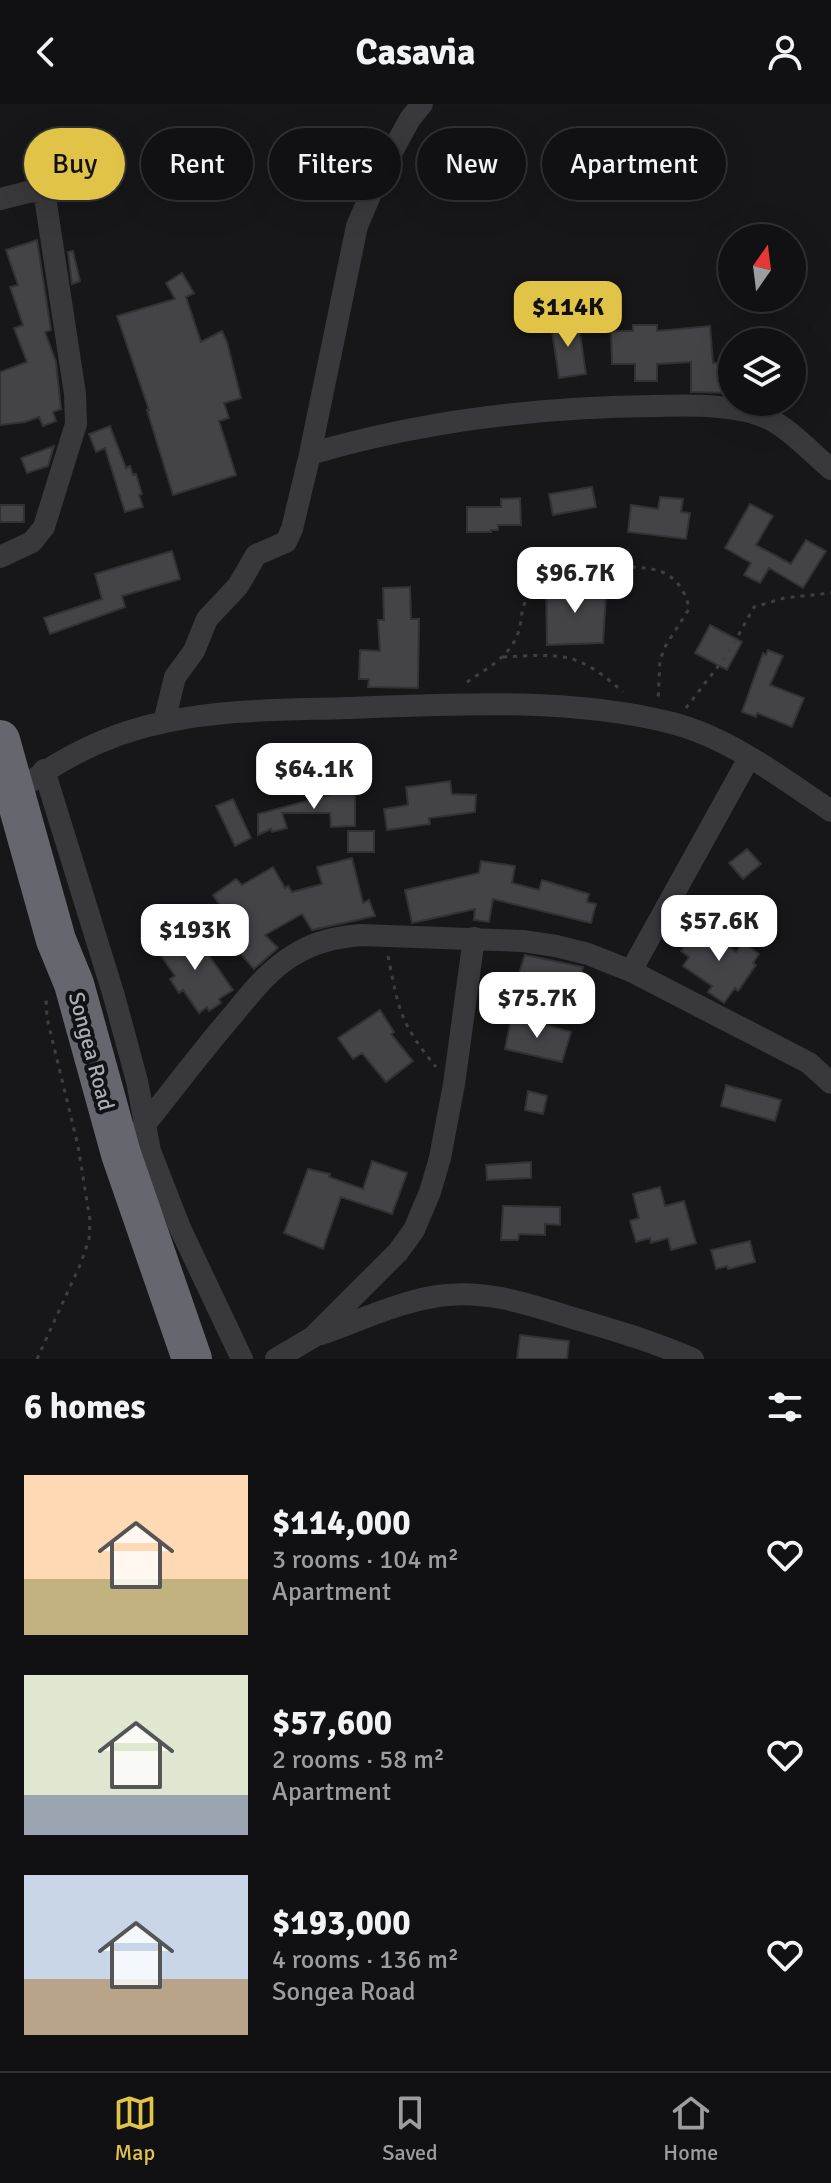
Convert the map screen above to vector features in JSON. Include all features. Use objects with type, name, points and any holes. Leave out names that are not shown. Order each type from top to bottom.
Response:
[{"type":"highway","name":"Songea Road","points":[[0,740],[29,782],[56,940],[132,1140],[192,1359]]},
{"type":"street","points":[[164,722],[175,677],[194,651],[207,619],[238,586],[256,555],[286,542],[297,513],[357,226],[378,177],[410,119],[422,104]]},
{"type":"street","points":[[0,199],[32,191],[40,192],[45,197],[75,394],[76,424],[44,527],[32,542],[0,557]]},
{"type":"street","points":[[310,454],[360,440],[499,416],[624,406],[701,405],[769,419],[831,469]]},
{"type":"street","points":[[29,782],[60,761],[119,736],[164,722],[223,713],[434,705],[545,706],[657,720],[727,745],[831,811]]},
{"type":"street","points":[[631,971],[749,758]]},
{"type":"street","points":[[242,1359],[180,1228],[154,1163],[132,1140],[188,1068],[272,971],[295,953],[316,943],[337,937],[384,934],[556,946],[588,954],[631,971],[809,1063],[831,1083]]},
{"type":"street","points":[[313,1337],[398,1252],[414,1230],[430,1192],[454,1084],[474,938]]},
{"type":"street","points":[[276,1359],[313,1337],[398,1307],[436,1296],[463,1294],[532,1305],[643,1339],[693,1359]]},
{"type":"path","points":[[434,705],[503,657],[518,635],[526,600],[534,591],[583,573],[620,567],[645,567],[675,579],[688,601],[689,609],[660,660],[657,720]]},
{"type":"path","points":[[657,720],[729,652],[754,607],[784,598],[831,593]]},
{"type":"path","points":[[503,657],[563,656],[582,661],[657,720]]},
{"type":"path","points":[[384,934],[396,1001],[406,1029],[454,1084]]},
{"type":"path","points":[[37,1359],[80,1265],[89,1240],[90,1220],[78,1146],[47,1018],[46,994]]},
{"type":"building","points":[[37,240],[51,330],[45,332],[56,362],[61,409],[53,412],[56,421],[43,426],[39,417],[0,425],[0,372],[27,362],[14,328],[23,325],[10,287],[18,285],[6,250]]},
{"type":"building","points":[[73,251],[80,281],[72,284],[68,252]]},
{"type":"building","points":[[182,273],[194,293],[186,297],[201,342],[222,331],[241,398],[224,403],[229,418],[219,421],[236,475],[173,495],[149,410],[117,316],[175,299],[166,283]]},
{"type":"building","points":[[578,320],[586,374],[559,378],[551,324]]},
{"type":"building","points":[[633,325],[657,325],[657,331],[710,326],[713,363],[718,363],[718,393],[691,392],[691,362],[657,364],[657,381],[635,381],[635,364],[612,364],[611,331],[633,331]]},
{"type":"building","points":[[110,426],[126,468],[130,466],[133,475],[136,474],[143,507],[125,512],[105,448],[96,452],[89,434]]},
{"type":"building","points":[[54,446],[48,466],[27,473],[21,458]]},
{"type":"building","points":[[592,487],[596,507],[553,515],[549,494]]},
{"type":"building","points":[[660,497],[683,499],[681,512],[690,513],[686,539],[628,532],[631,505],[658,509]]},
{"type":"building","points":[[520,498],[521,525],[498,525],[498,530],[491,532],[467,532],[467,507],[501,507],[501,499]]},
{"type":"building","points":[[750,504],[773,516],[756,545],[791,564],[806,540],[826,551],[803,588],[769,568],[760,583],[744,575],[751,563],[725,548]]},
{"type":"building","points":[[0,505],[24,505],[24,522],[0,522]]},
{"type":"building","points":[[172,551],[180,579],[122,596],[125,607],[50,634],[44,618],[102,599],[95,574]]},
{"type":"building","points":[[546,586],[602,587],[602,595],[606,595],[603,643],[547,645]]},
{"type":"building","points":[[410,587],[411,619],[419,619],[418,688],[368,687],[369,679],[359,679],[360,650],[380,651],[378,620],[384,620],[383,588]]},
{"type":"building","points":[[710,625],[742,642],[727,670],[695,653]]},
{"type":"building","points":[[768,650],[783,656],[770,685],[804,698],[792,727],[757,713],[756,717],[742,712],[763,653],[766,655]]},
{"type":"building","points":[[259,755],[281,755],[281,786],[258,785]]},
{"type":"building","points":[[450,781],[452,794],[476,795],[475,812],[429,818],[430,824],[387,830],[384,809],[408,805],[406,787]]},
{"type":"building","points":[[355,788],[355,826],[331,827],[330,813],[282,813],[287,828],[272,832],[271,829],[258,835],[258,814]]},
{"type":"building","points":[[233,799],[251,838],[235,846],[216,806]]},
{"type":"building","points":[[348,831],[374,831],[374,852],[348,852]]},
{"type":"building","points":[[747,849],[761,864],[743,879],[729,863]]},
{"type":"building","points":[[352,858],[363,903],[369,900],[375,916],[312,930],[302,914],[265,935],[278,948],[254,969],[218,928],[231,922],[213,895],[236,879],[242,885],[273,867],[285,888],[288,886],[292,892],[322,884],[317,867]]},
{"type":"building","points":[[481,861],[515,866],[512,883],[539,890],[542,880],[589,894],[587,902],[596,904],[591,923],[493,899],[489,922],[474,920],[475,909],[412,923],[405,890],[479,873]]},
{"type":"building","points":[[699,926],[736,952],[743,943],[759,954],[753,963],[756,965],[738,991],[735,988],[724,1003],[708,992],[712,986],[683,966],[689,957],[681,951]]},
{"type":"building","points":[[192,931],[233,990],[219,999],[221,1003],[199,1013],[183,990],[179,993],[170,979],[175,976],[157,950]]},
{"type":"building","points":[[525,955],[583,967],[576,990],[519,973]]},
{"type":"building","points":[[380,1010],[394,1032],[391,1034],[413,1061],[386,1082],[362,1053],[353,1059],[338,1038]]},
{"type":"building","points":[[511,1019],[571,1032],[562,1062],[505,1049]]},
{"type":"building","points":[[726,1085],[781,1100],[775,1121],[721,1106]]},
{"type":"building","points":[[528,1091],[547,1096],[543,1114],[525,1110]]},
{"type":"building","points":[[372,1161],[407,1173],[392,1214],[341,1197],[323,1249],[284,1233],[308,1169],[330,1174],[329,1177],[363,1189]]},
{"type":"building","points":[[531,1162],[531,1178],[487,1180],[486,1165]]},
{"type":"building","points":[[660,1187],[665,1206],[684,1201],[696,1243],[671,1250],[668,1238],[651,1243],[650,1238],[636,1242],[630,1221],[639,1218],[633,1194]]},
{"type":"building","points":[[503,1206],[560,1207],[560,1225],[545,1224],[545,1235],[519,1234],[518,1240],[501,1240]]},
{"type":"building","points":[[750,1241],[755,1262],[716,1269],[711,1250]]},
{"type":"building","points":[[520,1335],[569,1341],[567,1359],[517,1359]]}]
